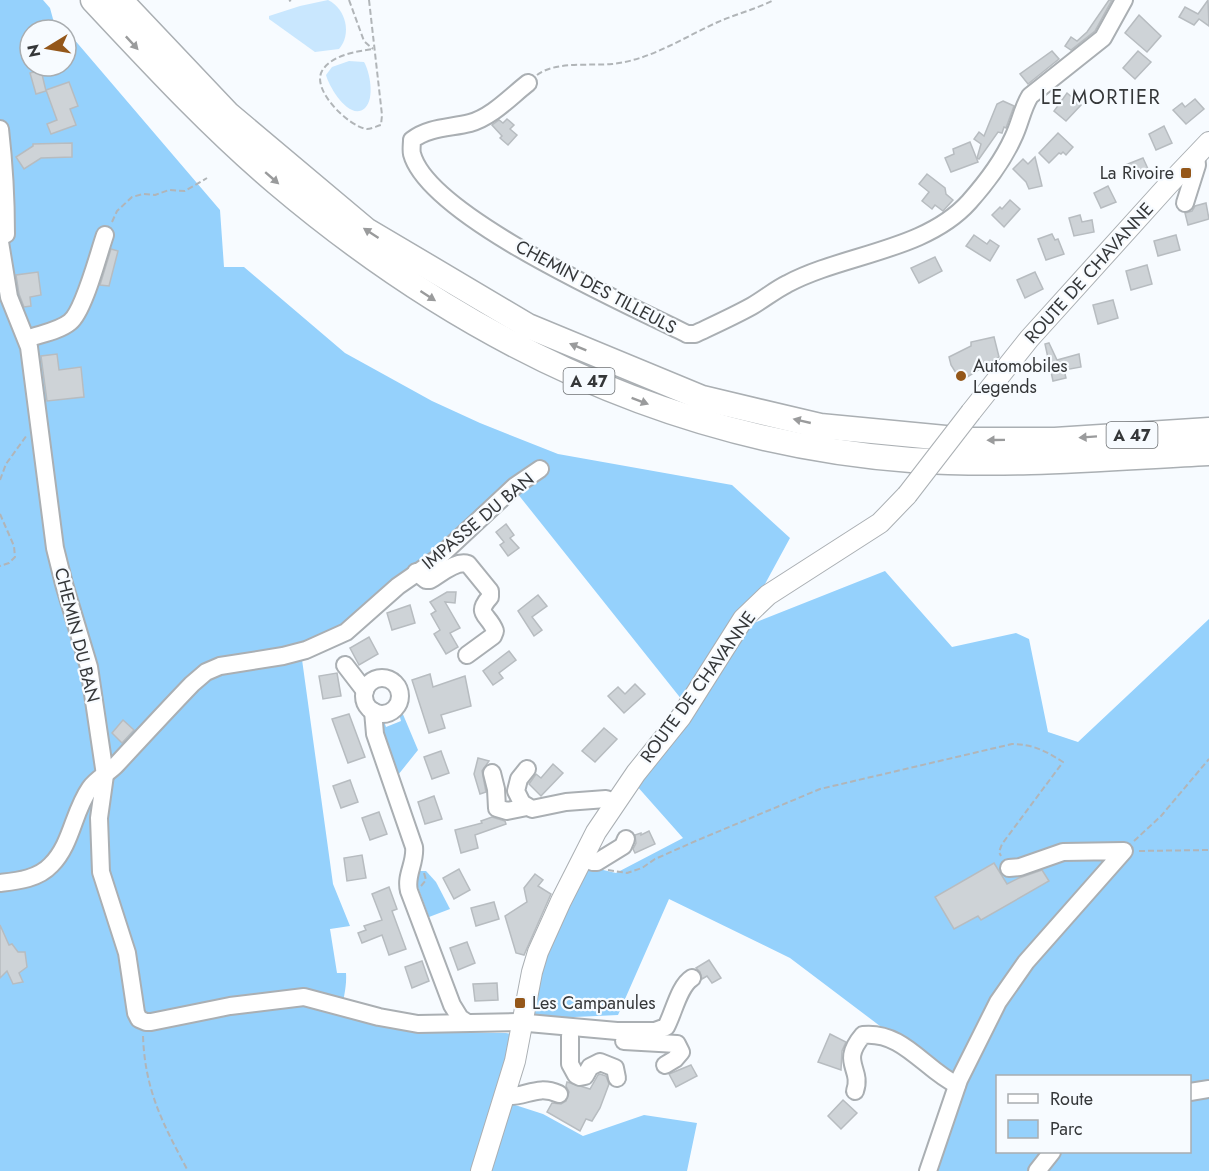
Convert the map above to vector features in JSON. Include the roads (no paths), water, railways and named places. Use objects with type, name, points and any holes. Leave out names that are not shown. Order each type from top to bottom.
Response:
[{"type":"highway","name":"A 47","points":[[93,0],[203,115],[275,181],[371,258],[470,322],[559,368],[609,389],[693,419],[743,432],[819,448],[899,459],[1006,462],[1209,453]]},
{"type":"highway","name":"A 47","points":[[120,0],[228,114],[366,231],[528,326],[702,398],[820,426],[966,440],[1054,440],[1209,430]]},
{"type":"main road","name":"ROUTE DE CHAVANNE","points":[[481,1171],[505,1095],[523,1026],[532,972],[538,952],[588,860],[596,832],[615,802],[681,717],[732,636],[756,606],[788,581],[864,536],[888,516],[1029,339],[1205,154]]},
{"type":"street","name":"CHEMIN DES TILLEULS","points":[[528,83],[490,114],[472,123],[422,132],[412,140],[411,153],[420,171],[455,207],[538,260],[687,334],[695,334],[752,306],[787,284],[827,266],[883,250],[943,223],[968,203],[987,178],[1014,136],[1029,96],[1102,38],[1125,0]]},
{"type":"street","points":[[0,129],[6,192],[6,234],[0,239]]},
{"type":"street","points":[[1185,202],[1197,165],[1205,154]]},
{"type":"street","points":[[27,339],[65,326],[75,317],[86,293],[105,236]]},
{"type":"street","name":"CHEMIN DU BAN","points":[[0,239],[9,297],[27,339],[55,548],[89,667],[105,775],[99,818],[101,872],[127,953],[133,1005],[139,1019],[146,1022],[230,1006],[304,997],[402,1023],[466,1022]]},
{"type":"street","name":"IMPASSE DU BAN","points":[[0,883],[36,875],[50,867],[60,854],[78,809],[88,791],[206,672],[233,664],[283,656],[327,642],[356,625],[398,586],[437,559],[514,486],[540,469]]},
{"type":"street","name":"IMPASSE DU BAN","points":[[416,572],[421,578],[430,580],[458,563],[464,562],[490,591],[490,597],[483,605],[482,612],[495,631],[493,636],[467,655]]},
{"type":"street","points":[[345,665],[365,692],[366,703],[373,711],[384,714],[395,710],[400,699],[398,687],[394,682],[383,678],[372,681],[365,692]]},
{"type":"street","points":[[373,711],[375,734],[414,847],[414,860],[407,879],[409,891],[452,1005],[460,1018],[466,1022],[523,1026],[616,1031],[662,1030],[670,1019],[683,986],[692,978]]},
{"type":"street","points":[[527,769],[519,780],[516,791],[518,798],[527,807]]},
{"type":"street","points":[[492,773],[497,808],[507,811],[527,807],[537,809],[557,803],[606,799],[615,802]]},
{"type":"street","points":[[588,860],[602,859],[623,846],[626,839]]},
{"type":"street","points":[[928,1171],[964,1066],[998,1002],[1021,970],[1124,851],[1064,852],[1020,867],[1009,868]]},
{"type":"street","points":[[523,1026],[570,1036],[677,1044],[681,1052],[679,1056],[665,1065]]},
{"type":"street","points":[[855,1091],[857,1082],[850,1060],[858,1041],[863,1035],[871,1034],[884,1035],[898,1041],[944,1078],[957,1085]]},
{"type":"street","points":[[570,1036],[570,1064],[576,1075],[585,1076],[590,1068],[600,1062],[615,1068],[617,1078]]},
{"type":"street","points":[[505,1095],[517,1096],[542,1089],[559,1094]]},
{"type":"street","points":[[1191,1092],[1209,1089]]},
{"type":"street","points":[[1037,1171],[1051,1153]]},
{"type":"place","name":"La Rivoire","points":[[1186,173]]},
{"type":"place","name":"Automobiles Legends","points":[[961,376]]},
{"type":"place","name":"Les Campanules","points":[[520,1003]]},
{"type":"district","name":"LE MORTIER","points":[[1101,97]]}]
